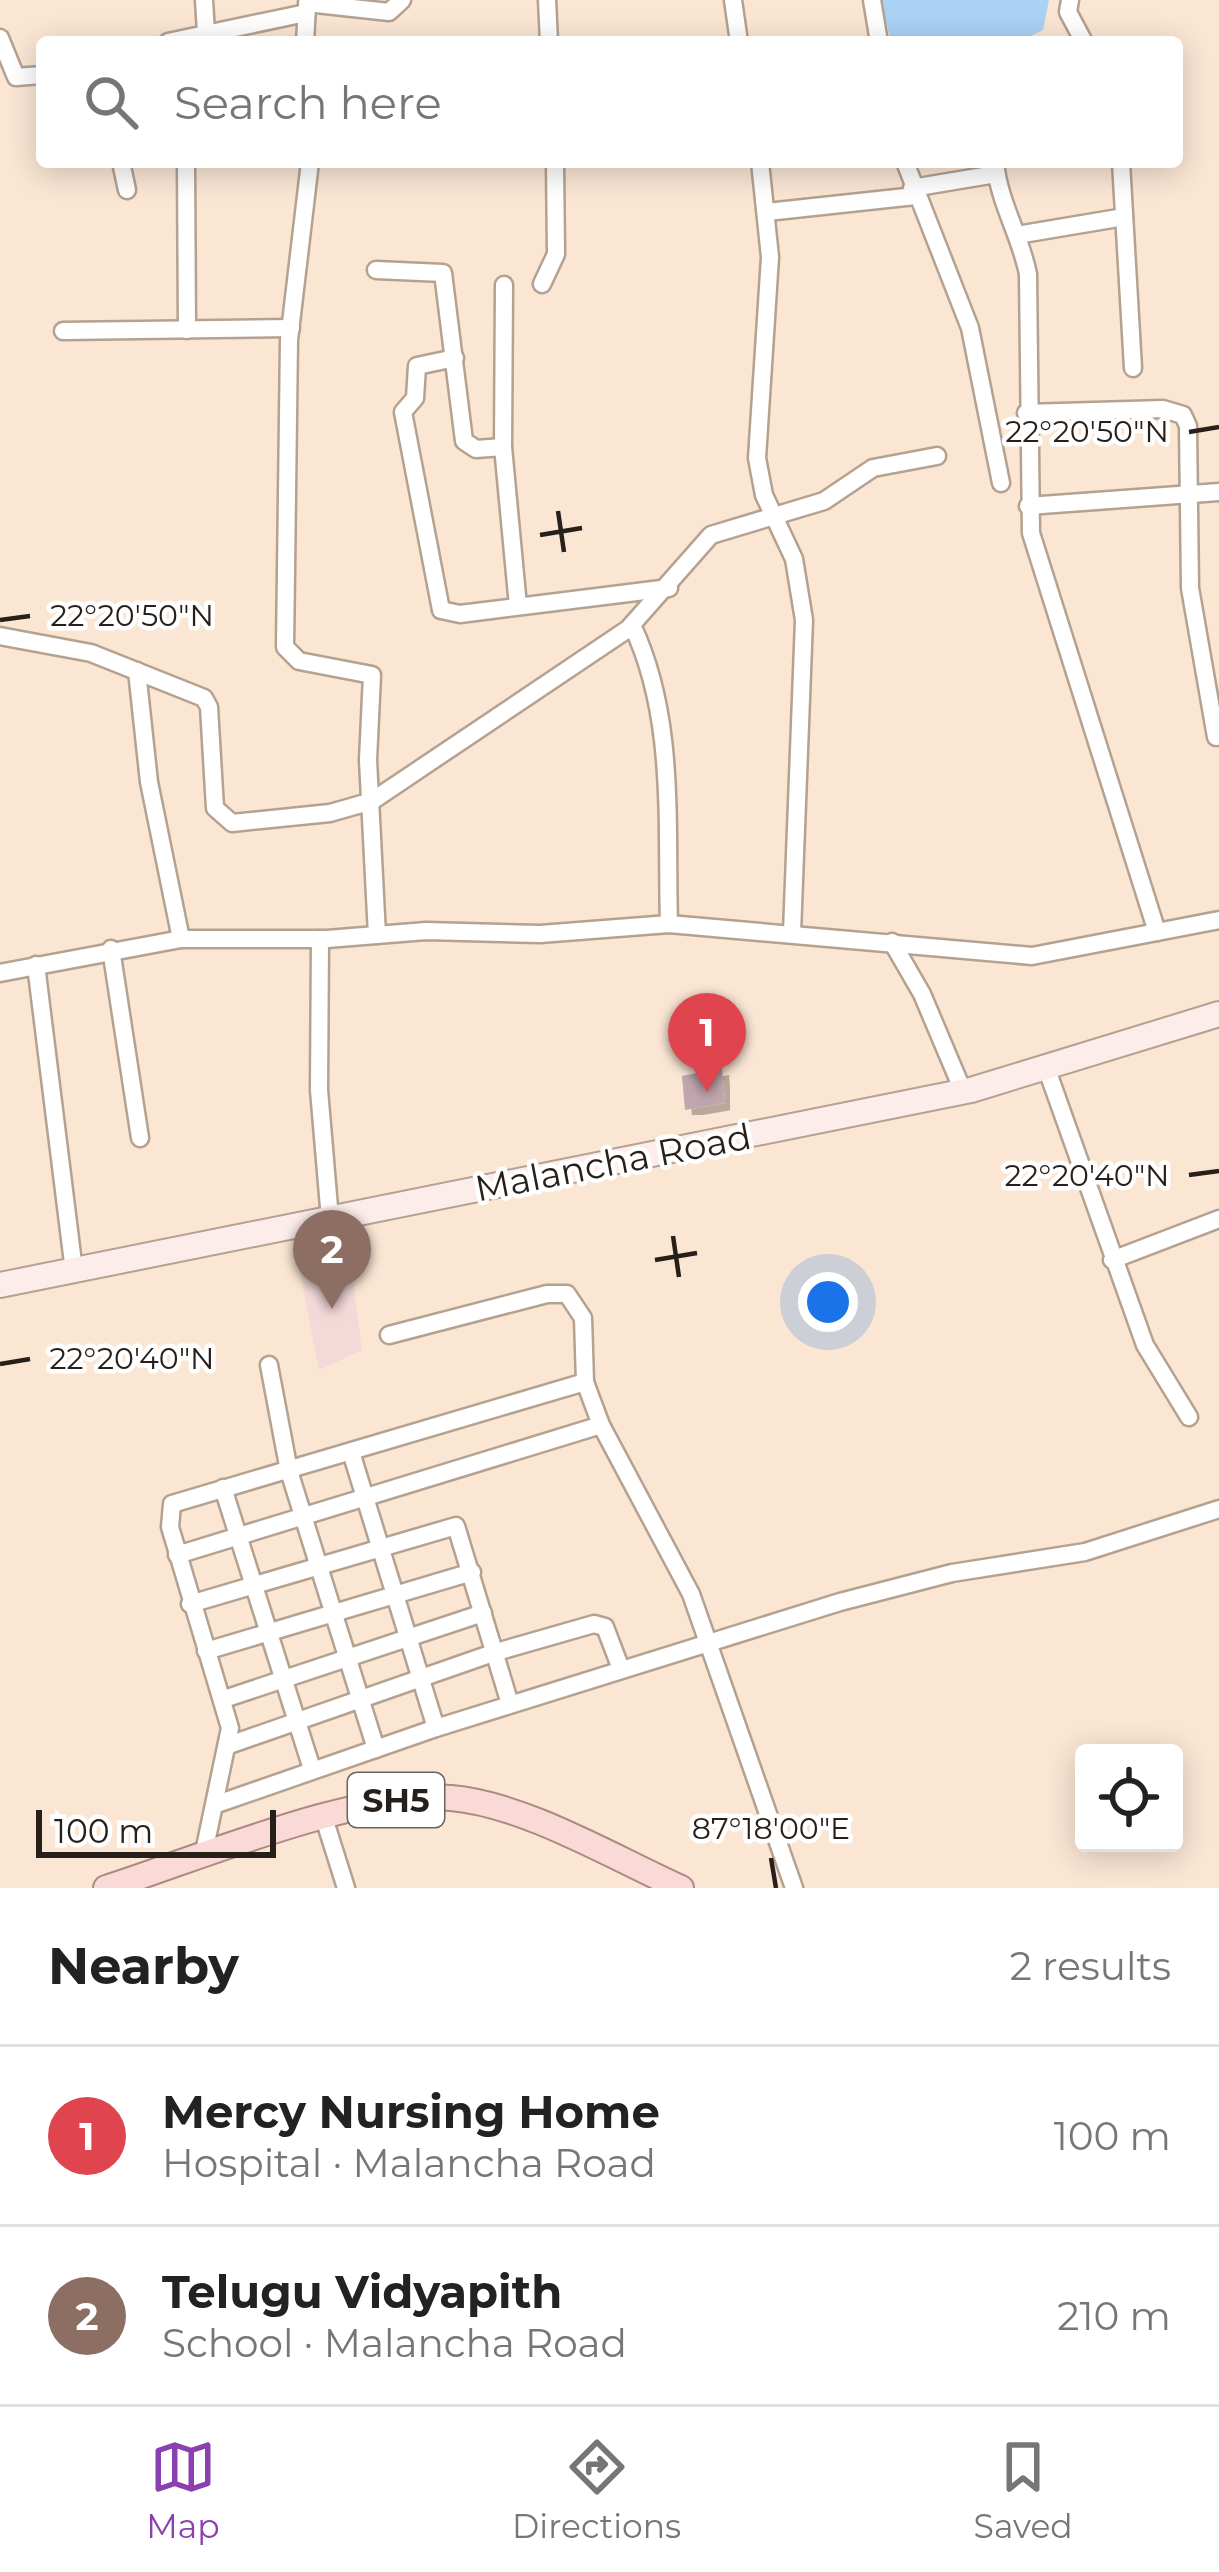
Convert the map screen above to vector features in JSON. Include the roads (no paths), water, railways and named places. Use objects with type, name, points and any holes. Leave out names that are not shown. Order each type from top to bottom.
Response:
[{"type":"main road","name":"SH5","points":[[106,1888],[324,1818],[396,1800],[454,1798],[506,1810],[681,1888]]},
{"type":"street","points":[[204,0],[206,33]]},
{"type":"street","points":[[193,36],[307,6],[389,12],[402,0]]},
{"type":"street","points":[[547,0],[549,36]]},
{"type":"street","points":[[733,0],[738,36]]},
{"type":"street","points":[[872,0],[878,36]]},
{"type":"street","points":[[1070,0],[1068,12],[1081,36]]},
{"type":"street","points":[[304,36],[307,6]]},
{"type":"street","points":[[0,38],[5,74],[23,79],[36,76]]},
{"type":"street","points":[[122,168],[127,190]]},
{"type":"street","points":[[186,168],[187,330]]},
{"type":"street","points":[[309,168],[290,328],[285,647],[299,661],[372,675],[368,760],[377,935]]},
{"type":"street","points":[[542,284],[556,254],[555,168]]},
{"type":"street","points":[[761,168],[769,296],[757,458],[773,517],[794,559],[804,620],[793,933]]},
{"type":"street","points":[[907,168],[970,328],[1001,483]]},
{"type":"street","points":[[767,212],[913,192],[995,168],[1002,207],[1017,235],[1029,306],[1026,413],[1031,533],[1157,932]]},
{"type":"street","points":[[1120,168],[1133,368]]},
{"type":"street","points":[[1017,235],[1124,217]]},
{"type":"street","points":[[376,270],[443,273],[464,441],[476,448],[503,447]]},
{"type":"street","points":[[504,285],[503,447],[518,606]]},
{"type":"street","points":[[63,331],[290,328]]},
{"type":"street","points":[[455,358],[417,366],[415,398],[403,412],[438,601],[449,614],[670,588]]},
{"type":"street","points":[[1026,413],[1174,411],[1188,426],[1190,588],[1216,737]]},
{"type":"street","points":[[0,636],[91,653],[196,694],[209,707],[215,808],[232,824],[330,814],[372,801],[632,626],[670,588],[711,535],[824,501],[873,468],[937,456]]},
{"type":"street","points":[[1028,506],[1219,492]]},
{"type":"street","points":[[632,626],[658,690],[669,924]]},
{"type":"street","points":[[137,671],[149,782],[181,939]]},
{"type":"street","points":[[0,974],[181,939],[540,934],[669,924],[1032,956],[1219,920]]},
{"type":"street","points":[[320,939],[319,1090],[330,1219]]},
{"type":"street","points":[[892,942],[922,994],[963,1091]]},
{"type":"street","points":[[111,949],[140,1138]]},
{"type":"street","points":[[36,965],[74,1271]]},
{"type":"street","name":"Malancha Road","points":[[0,1286],[963,1091],[1219,1014]]},
{"type":"street","points":[[1046,1067],[1144,1345],[1189,1418]]},
{"type":"street","points":[[1112,1260],[1219,1219]]},
{"type":"street","points":[[389,1335],[547,1294],[567,1294],[583,1318],[585,1382],[601,1425],[692,1594],[794,1888]]},
{"type":"street","points":[[268,1365],[289,1471],[376,1749]]},
{"type":"street","points":[[203,1857],[229,1744],[224,1699],[190,1604],[170,1527],[172,1504],[585,1382]]},
{"type":"street","points":[[177,1555],[601,1425]]},
{"type":"street","points":[[351,1452],[436,1729]]},
{"type":"street","points":[[223,1488],[312,1769]]},
{"type":"street","points":[[217,1804],[511,1704],[899,1585],[1085,1552],[1219,1509]]},
{"type":"street","points":[[190,1604],[456,1526],[511,1704]]},
{"type":"street","points":[[206,1651],[472,1572]]},
{"type":"street","points":[[224,1699],[482,1613]]},
{"type":"street","points":[[229,1744],[362,1702],[493,1653],[601,1623],[621,1669]]},
{"type":"street","points":[[324,1818],[346,1888]]},
{"type":"water","points":[[881,0],[1049,0],[1043,30],[1031,36],[890,36]]},
{"type":"place","name":"Mercy Nursing Home","points":[[707,1092]]},
{"type":"place","name":"Telugu Vidyapith","points":[[332,1309]]}]
